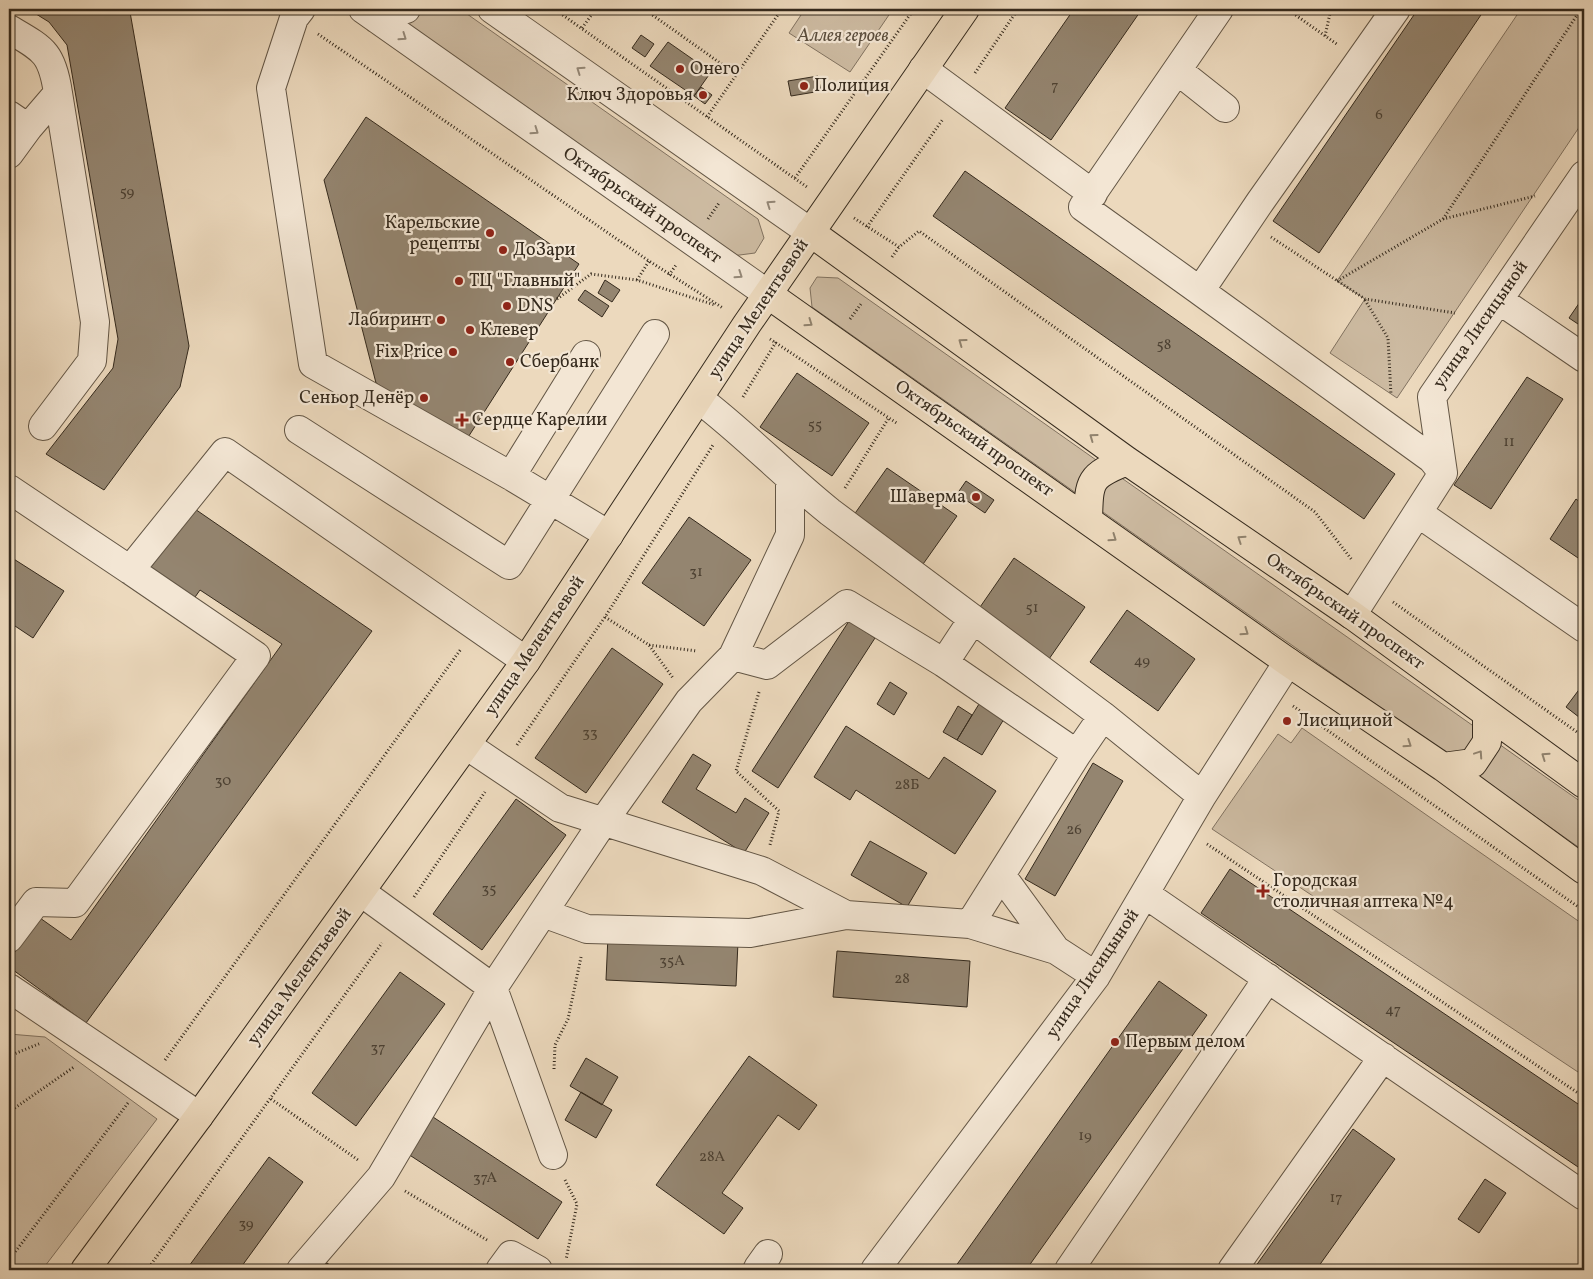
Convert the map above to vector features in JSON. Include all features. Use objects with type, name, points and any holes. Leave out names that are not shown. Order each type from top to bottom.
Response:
[{"type":"main road","name":"улица Мелентьевой","points":[[85,1270],[199,1116],[526,661],[810,232],[964,9]]},
{"type":"main road","name":"Октябрьский проспект","points":[[810,232],[1127,461],[1352,615],[1584,784]]},
{"type":"main road","name":"Октябрьский проспект","points":[[769,295],[1288,662],[1443,767],[1584,870]]},
{"type":"main road","points":[[1088,520],[1088,488],[1102,471],[1127,461]]},
{"type":"main road","points":[[1443,767],[1473,763],[1488,742],[1488,715]]},
{"type":"street","points":[[370,14],[406,9]]},
{"type":"street","name":"Октябрьский проспект","points":[[492,9],[810,232]]},
{"type":"street","points":[[1219,9],[1083,207],[1432,458],[1443,472],[1352,615]]},
{"type":"street","points":[[1200,291],[1396,9]]},
{"type":"street","points":[[298,13],[271,88],[313,364],[511,476],[609,536]]},
{"type":"street","name":"Октябрьский проспект","points":[[370,14],[769,295]]},
{"type":"street","points":[[9,29],[41,48],[54,67],[94,322],[92,361],[42,426]]},
{"type":"street","points":[[923,69],[1093,194]]},
{"type":"street","points":[[1177,70],[1226,108]]},
{"type":"street","points":[[9,154],[18,122],[58,93]]},
{"type":"street","name":"улица Лисицыной","points":[[1443,472],[1432,396],[1581,180]]},
{"type":"street","points":[[1499,300],[1584,358]]},
{"type":"street","points":[[300,430],[509,566],[655,334]]},
{"type":"street","points":[[511,476],[586,355]]},
{"type":"street","points":[[699,399],[728,421],[790,479],[830,512],[1103,716],[1202,796]]},
{"type":"street","points":[[130,570],[225,452],[526,661]]},
{"type":"street","points":[[301,1270],[381,1177],[493,988],[603,822],[689,700],[733,656],[790,536],[790,479]]},
{"type":"street","points":[[9,489],[256,656],[75,903],[36,902],[9,938]]},
{"type":"street","points":[[1418,513],[1584,628]]},
{"type":"street","points":[[733,656],[767,665],[847,604],[944,663],[1077,754]]},
{"type":"street","points":[[944,663],[973,619]]},
{"type":"street","name":"улица Лисицыной","points":[[875,1270],[1096,976],[1202,796],[1288,662]]},
{"type":"street","points":[[970,924],[1103,716]]},
{"type":"street","points":[[466,745],[502,767],[560,808],[762,871],[846,915]]},
{"type":"street","points":[[1002,875],[1056,950]]},
{"type":"street","points":[[361,892],[493,988],[553,1154]]},
{"type":"street","points":[[1145,894],[1584,1196]]},
{"type":"street","points":[[543,912],[587,929],[750,933],[846,915],[970,924],[1056,950],[1096,976]]},
{"type":"street","points":[[1069,1270],[1268,978]]},
{"type":"street","points":[[9,988],[101,1048],[199,1116]]},
{"type":"street","points":[[1232,1270],[1383,1057]]},
{"type":"street","points":[[506,1262],[538,1270]]},
{"type":"path","points":[[554,9],[795,178],[914,9]]},
{"type":"path","points":[[582,29],[596,9]]},
{"type":"path","points":[[644,9],[737,75]]},
{"type":"path","points":[[707,117],[782,9]]},
{"type":"path","points":[[1287,9],[1360,62]]},
{"type":"path","points":[[1325,36],[1331,9]]},
{"type":"path","points":[[1443,219],[1581,9]]},
{"type":"path","points":[[298,13],[648,261],[721,307],[637,280],[591,274],[557,299]]},
{"type":"path","points":[[669,275],[756,151]]},
{"type":"path","points":[[1338,281],[1443,219],[1581,180]]},
{"type":"path","points":[[1247,221],[1365,299],[1453,313],[1483,324]]},
{"type":"path","points":[[868,227],[899,248]]},
{"type":"path","points":[[817,368],[899,248],[919,231],[1316,512],[1372,586],[1584,737]]},
{"type":"path","points":[[637,280],[648,261]]},
{"type":"path","points":[[1365,299],[1388,338],[1393,430]]},
{"type":"path","points":[[147,1270],[399,919],[605,617],[776,342]]},
{"type":"path","points":[[830,512],[888,419]]},
{"type":"path","points":[[605,617],[648,645],[689,700]]},
{"type":"path","points":[[648,645],[733,656]]},
{"type":"path","points":[[172,1066],[164,1062],[462,648]]},
{"type":"path","points":[[762,871],[779,811],[736,771],[767,665]]},
{"type":"path","points":[[1292,706],[1584,911]]},
{"type":"path","points":[[1200,840],[1584,1097]]},
{"type":"path","points":[[554,1075],[555,1045],[568,1018],[587,929]]},
{"type":"path","points":[[9,1112],[101,1048]]},
{"type":"path","points":[[9,1260],[146,1080]]},
{"type":"path","points":[[271,1098],[381,1177],[506,1262]]},
{"type":"path","points":[[553,1154],[577,1204],[566,1261]]},
{"type":"green space","points":[[382,9],[460,9],[758,219],[764,238],[755,253],[732,256]]},
{"type":"green space","name":"Аллея героев","points":[[805,9],[893,9],[850,72],[789,33]]},
{"type":"green space","points":[[1521,9],[1584,9],[1584,120],[1397,398],[1330,353],[1365,299],[1337,281]]},
{"type":"green space","points":[[817,277],[838,278],[1584,804],[1584,851],[812,307],[810,288]]},
{"type":"green space","points":[[1302,728],[1584,925],[1584,1076],[1212,829],[1278,734],[1291,743]]},
{"type":"green space","points":[[9,1034],[45,1037],[157,1119],[42,1270],[9,1270]]},
{"type":"building","points":[[28,9],[127,9],[130,12],[189,346],[180,387],[104,490],[46,454],[113,368],[118,339],[67,45],[49,22]]},
{"type":"building","points":[[1074,9],[1142,9],[1051,140],[1005,108]]},
{"type":"building","points":[[1418,9],[1485,9],[1319,253],[1273,221]]},
{"type":"building","points":[[641,35],[654,44],[645,57],[632,48]]},
{"type":"building","name":"Онего","points":[[668,42],[711,72],[694,96],[650,66]]},
{"type":"building","name":"Полиция","points":[[818,76],[821,91],[791,96],[788,81]]},
{"type":"building","name":"Ключ Здоровья","points":[[701,87],[712,95],[705,104],[694,96]]},
{"type":"building","name":"ТЦ \"Главный\"","points":[[366,117],[579,264],[465,442],[376,383],[324,180]]},
{"type":"building","points":[[965,171],[1395,474],[1364,519],[933,216]]},
{"type":"building","points":[[605,280],[620,290],[612,302],[598,293]]},
{"type":"building","points":[[585,290],[609,306],[602,317],[578,300]]},
{"type":"building","points":[[1584,296],[1584,328],[1569,318]]},
{"type":"building","points":[[797,373],[869,423],[832,476],[760,427]]},
{"type":"building","points":[[1527,377],[1563,399],[1491,509],[1454,485]]},
{"type":"building","points":[[887,468],[957,516],[921,567],[851,519]]},
{"type":"building","name":"Шаверма","points":[[966,481],[994,500],[985,513],[957,494]]},
{"type":"building","points":[[1576,499],[1584,505],[1584,562],[1550,539]]},
{"type":"building","points":[[192,507],[372,631],[86,1023],[9,967],[9,960],[40,918],[71,940],[282,644],[200,590],[193,600],[149,570]]},
{"type":"building","points":[[689,517],[751,560],[704,626],[642,583]]},
{"type":"building","points":[[9,556],[64,591],[33,638],[9,622]]},
{"type":"building","points":[[1014,558],[1085,607],[1049,659],[978,610]]},
{"type":"building","points":[[1127,610],[1195,659],[1158,711],[1090,662]]},
{"type":"building","points":[[849,621],[875,638],[778,788],[752,771]]},
{"type":"building","points":[[612,648],[663,684],[586,793],[535,758]]},
{"type":"building","points":[[890,682],[907,693],[894,715],[877,704]]},
{"type":"building","points":[[1584,683],[1584,721],[1566,707]]},
{"type":"building","points":[[979,704],[1004,719],[982,755],[957,740]]},
{"type":"building","points":[[958,706],[972,715],[957,740],[943,732]]},
{"type":"building","points":[[846,726],[929,779],[944,757],[996,791],[955,854],[856,790],[850,800],[814,777]]},
{"type":"building","points":[[693,754],[711,765],[696,789],[736,813],[745,798],[769,813],[744,853],[662,802]]},
{"type":"building","points":[[1093,763],[1123,781],[1055,896],[1025,879]]},
{"type":"building","points":[[516,799],[566,835],[482,950],[433,914]]},
{"type":"building","points":[[870,841],[927,873],[907,907],[851,875]]},
{"type":"building","points":[[1230,869],[1584,1108],[1584,1171],[1201,913]]},
{"type":"building","points":[[608,936],[738,942],[736,986],[606,980]]},
{"type":"building","points":[[837,951],[970,961],[967,1007],[833,997]]},
{"type":"building","points":[[400,972],[445,1004],[356,1126],[312,1093]]},
{"type":"building","points":[[1159,981],[1207,1015],[1026,1270],[953,1270]]},
{"type":"building","points":[[749,1056],[817,1105],[799,1130],[778,1115],[722,1193],[743,1208],[724,1234],[656,1185]]},
{"type":"building","points":[[586,1058],[618,1077],[602,1105],[570,1086]]},
{"type":"building","points":[[581,1092],[612,1110],[596,1138],[565,1120]]},
{"type":"building","points":[[433,1117],[562,1202],[538,1239],[408,1154]]},
{"type":"building","points":[[1353,1129],[1395,1159],[1316,1270],[1253,1270]]},
{"type":"building","points":[[269,1157],[303,1182],[239,1270],[195,1270],[189,1266]]},
{"type":"building","points":[[1485,1179],[1506,1193],[1479,1233],[1458,1219]]},
{"type":"building","points":[[327,1263],[337,1270],[321,1270]]},
{"type":"place","name":"Онего","points":[[680,69]]},
{"type":"place","name":"Полиция","points":[[804,86]]},
{"type":"place","name":"Ключ Здоровья","points":[[703,95]]},
{"type":"place","name":"Карельские рецепты","points":[[490,233]]},
{"type":"place","name":"ДоЗари","points":[[503,250]]},
{"type":"place","name":"ТЦ \"Главный\"","points":[[459,281]]},
{"type":"place","name":"DNS","points":[[507,306]]},
{"type":"place","name":"Лабиринт","points":[[441,320]]},
{"type":"place","name":"Клевер","points":[[470,330]]},
{"type":"place","name":"Fix Price","points":[[453,352]]},
{"type":"place","name":"Сбербанк","points":[[510,362]]},
{"type":"place","name":"Сеньор Денёр","points":[[424,398]]},
{"type":"place","name":"Сердце Карелии","points":[[462,420]]},
{"type":"place","name":"Шаверма","points":[[976,497]]},
{"type":"place","name":"Лисициной","points":[[1287,721]]},
{"type":"place","name":"Городская столичная аптека №4","points":[[1263,891]]},
{"type":"place","name":"Первым делом","points":[[1115,1042]]}]
